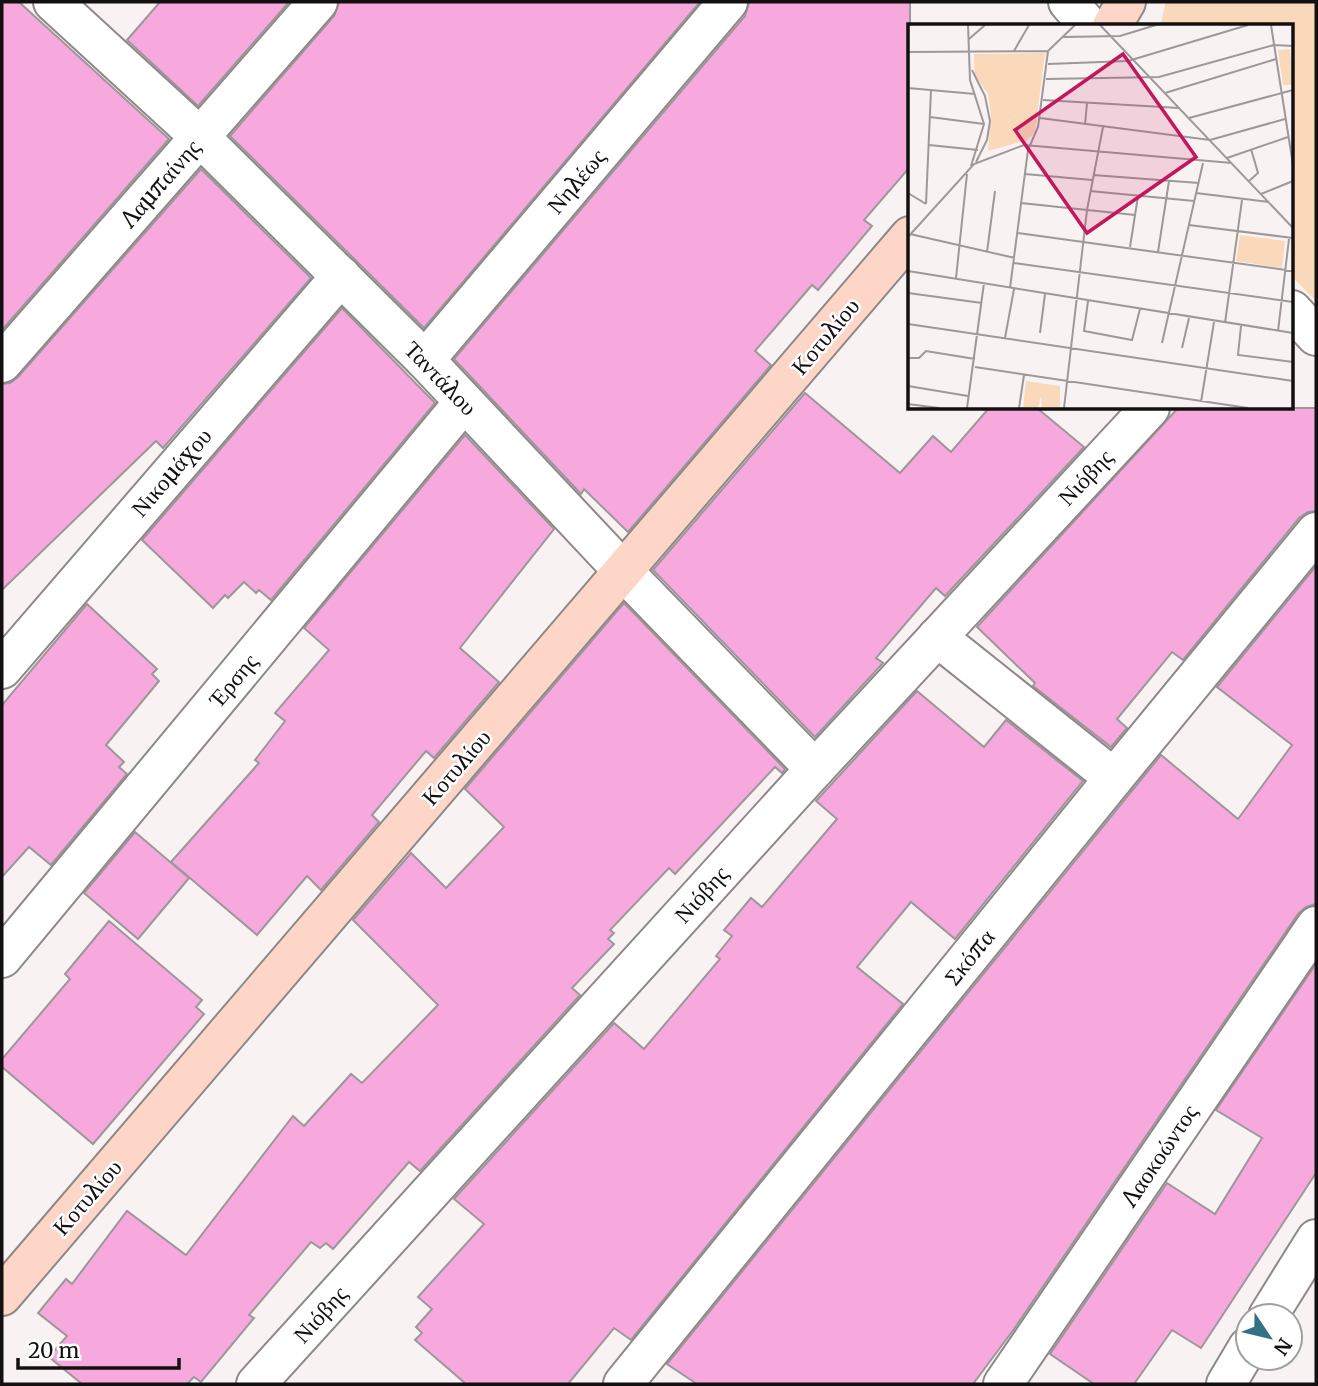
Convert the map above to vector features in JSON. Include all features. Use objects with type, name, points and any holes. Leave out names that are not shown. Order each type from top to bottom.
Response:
[{"type":"street","name":"Ταντάλου","points":[[53,2],[200,137],[425,360],[624,572],[815,769]]},
{"type":"street","name":"Λαμπαίνης","points":[[2,363],[318,2]]},
{"type":"street","name":"Νηλέως","points":[[425,360],[728,2]]},
{"type":"street","points":[[1068,2],[1087,24]]},
{"type":"street","points":[[1113,24],[1126,2]]},
{"type":"street","name":"Κοτυλίου","points":[[2,1297],[908,238]]},
{"type":"street","name":"Νικομάχου","points":[[4,661],[341,276]]},
{"type":"street","points":[[1294,312],[1316,336]]},
{"type":"street","name":"Έρσης","points":[[2,958],[464,402]]},
{"type":"street","name":"Νιόβης","points":[[256,1384],[815,769],[1148,410]]},
{"type":"street","name":"Σκόπα","points":[[623,1384],[1316,532]]},
{"type":"street","points":[[937,637],[1114,778]]},
{"type":"street","name":"Λαοκοώντος","points":[[1003,1384],[1316,926]]},
{"type":"street","points":[[1277,1302],[1316,1239]]},
{"type":"shaded area","points":[[1166,2],[1316,2],[1316,301],[1294,279],[1294,24],[1160,24]]},
{"type":"building","points":[[2,2],[19,2],[169,139],[2,330]]},
{"type":"building","points":[[160,2],[289,2],[198,106],[127,40]]},
{"type":"building","points":[[339,2],[700,2],[424,328],[230,136],[334,16]]},
{"type":"building","points":[[749,2],[910,2],[908,169],[864,220],[872,226],[818,290],[812,285],[755,351],[771,365],[628,532],[584,489],[581,494],[454,359],[745,16]]},
{"type":"building","points":[[201,169],[311,278],[163,448],[156,441],[2,590],[2,384],[10,383],[18,377]]},
{"type":"building","points":[[342,308],[435,403],[271,600],[259,590],[256,593],[244,582],[228,598],[225,595],[213,608],[142,540]]},
{"type":"building","points":[[805,393],[900,473],[933,436],[951,452],[987,410],[1039,410],[1084,447],[945,596],[936,588],[876,658],[883,663],[815,737],[653,570]]},
{"type":"building","points":[[1316,408],[1316,511],[1308,512],[1299,518],[1183,660],[1172,652],[1117,719],[1127,728],[1111,747],[1033,686],[1035,683],[977,627],[1176,410]]},
{"type":"building","points":[[465,435],[554,529],[460,648],[499,682],[434,758],[426,751],[372,815],[379,822],[321,890],[307,876],[257,935],[171,862],[259,763],[255,760],[285,721],[275,713],[329,650],[304,628]]},
{"type":"building","points":[[1316,566],[1316,904],[1306,907],[1298,914],[1014,1329],[973,1384],[697,1384],[667,1364],[1161,755],[1238,819],[1292,745],[1217,687]]},
{"type":"building","points":[[624,603],[785,769],[782,773],[775,767],[675,874],[669,868],[610,930],[614,933],[608,939],[614,944],[572,988],[580,995],[420,1171],[409,1162],[333,1249],[326,1243],[320,1248],[311,1242],[249,1315],[254,1318],[201,1382],[194,1377],[187,1384],[82,1384],[49,1357],[67,1336],[38,1313],[66,1279],[72,1284],[127,1211],[186,1255],[293,1116],[304,1126],[351,1074],[362,1083],[438,1005],[353,920],[411,853],[446,888],[504,827],[465,789]]},
{"type":"building","points":[[87,604],[157,669],[152,674],[159,681],[106,745],[124,762],[119,767],[127,774],[51,865],[29,847],[2,877],[2,705]]},
{"type":"building","points":[[917,691],[984,747],[1006,720],[1083,781],[955,939],[911,902],[857,967],[903,1004],[631,1340],[614,1328],[568,1384],[466,1384],[415,1340],[422,1333],[416,1327],[432,1309],[418,1297],[484,1224],[454,1199],[614,1023],[644,1049],[720,959],[716,956],[732,936],[724,930],[751,898],[762,907],[837,819],[816,801]]},
{"type":"building","points":[[135,832],[189,878],[138,939],[84,893]]},
{"type":"building","points":[[109,921],[202,1000],[196,1007],[204,1014],[93,1144],[2,1067],[2,1059],[70,979],[65,974]]},
{"type":"building","points":[[1316,964],[1316,1173],[1201,1348],[1172,1330],[1134,1384],[1094,1384],[1050,1354],[1167,1183],[1215,1214],[1262,1138],[1216,1110]]}]
